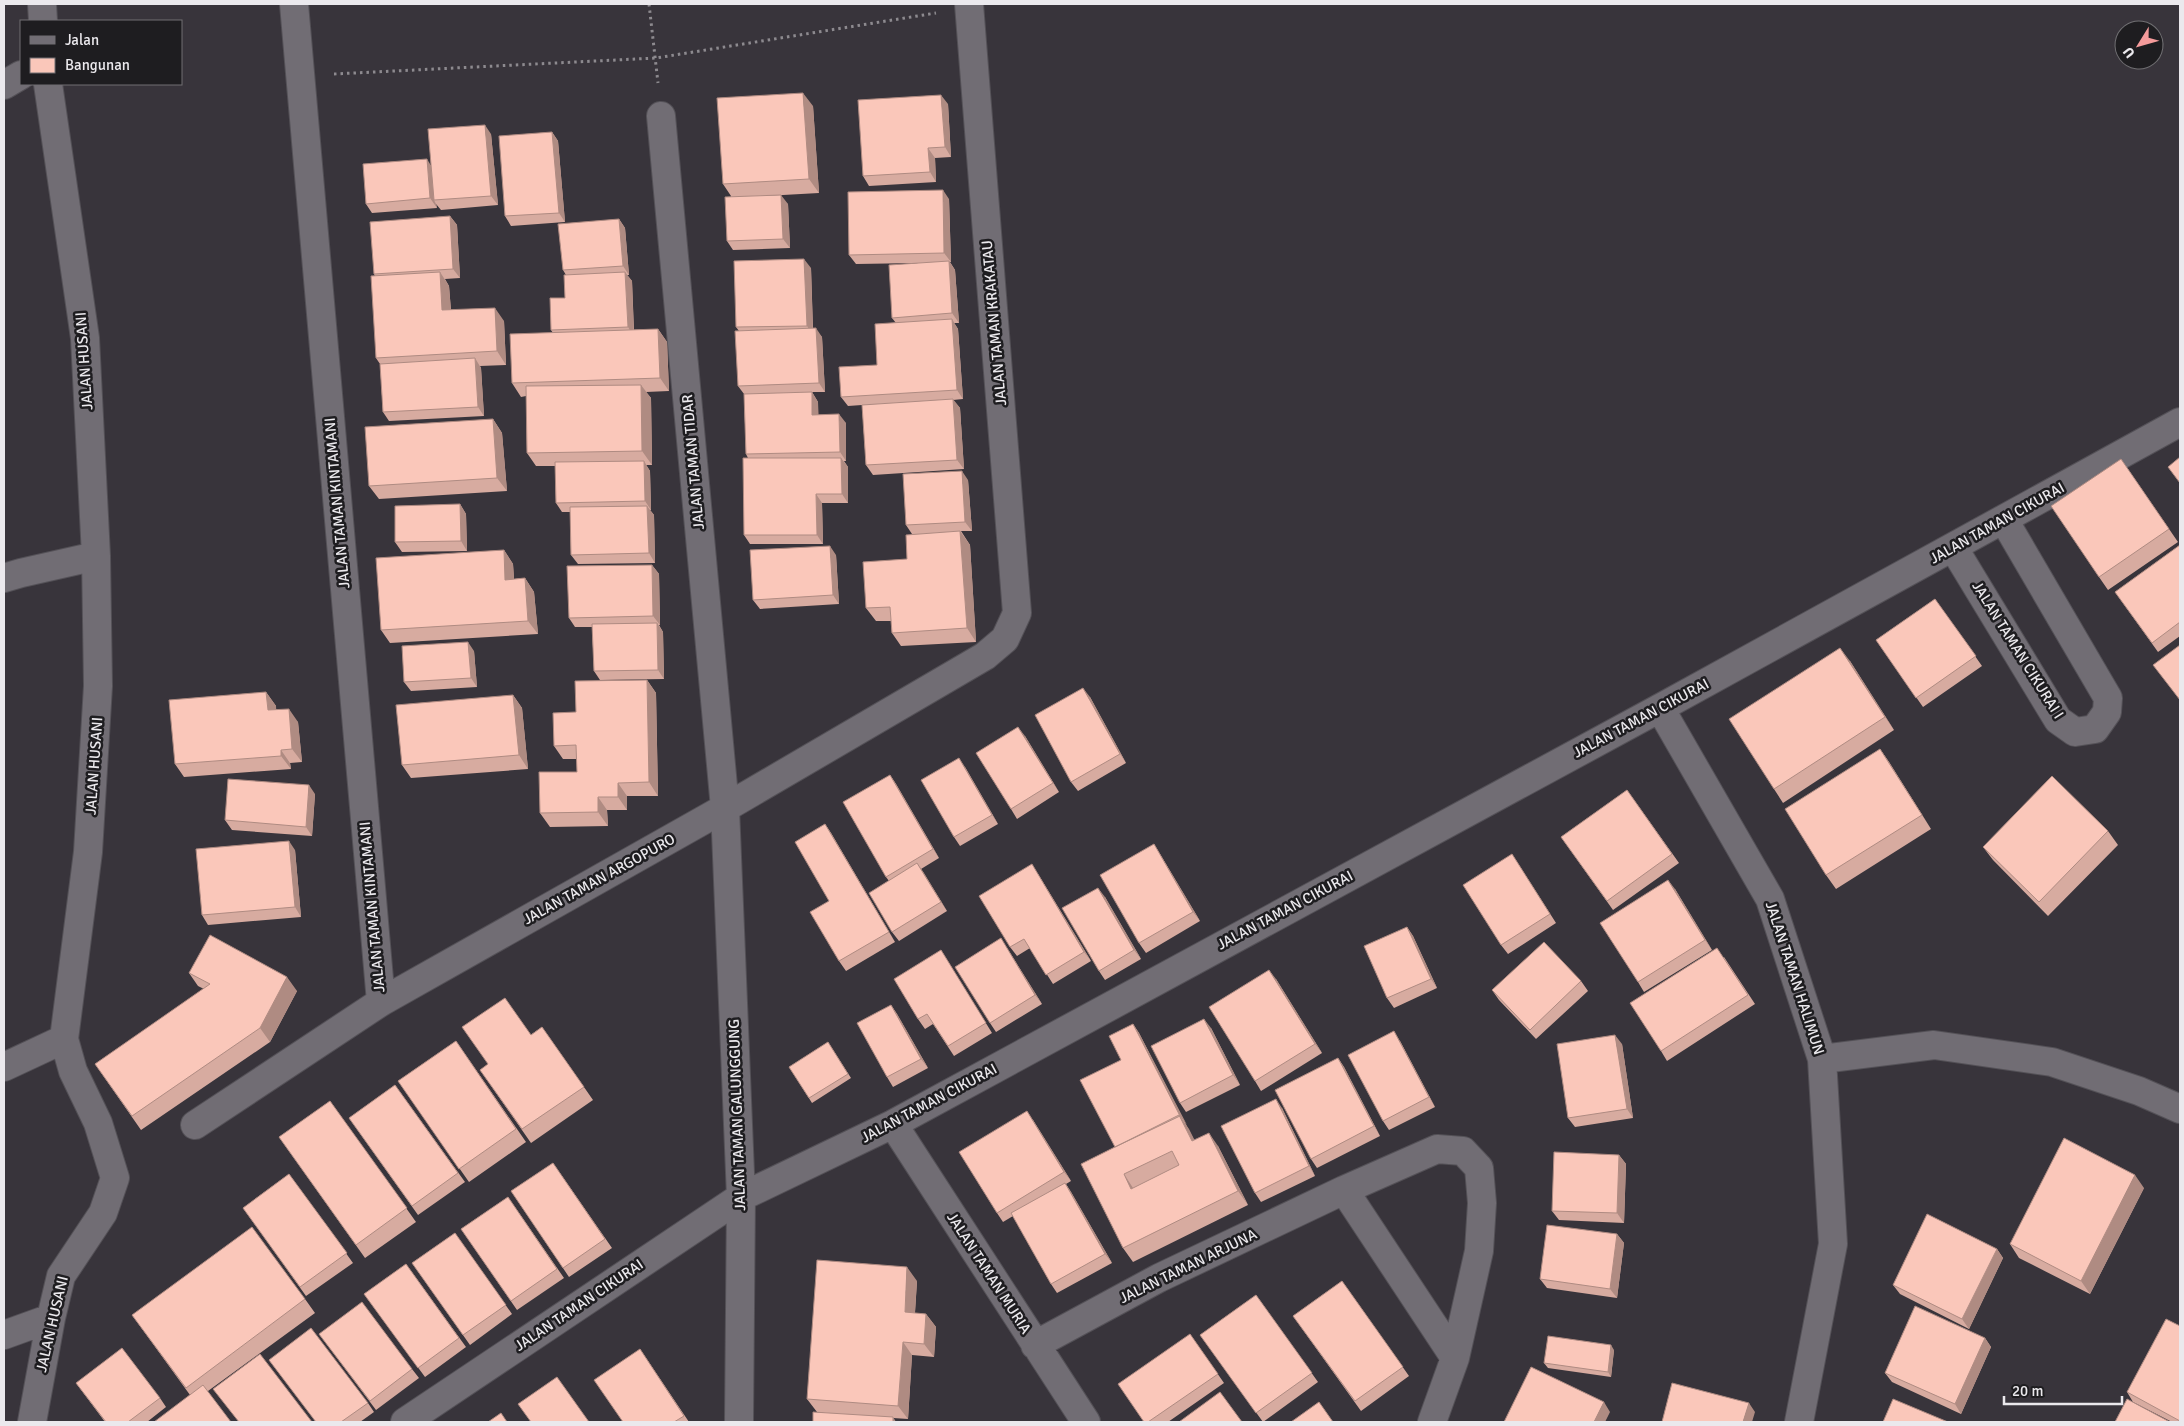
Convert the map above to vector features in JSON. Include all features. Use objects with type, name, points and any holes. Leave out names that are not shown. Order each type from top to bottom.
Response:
[{"type":"street","points":[[42,4],[43,20]]},
{"type":"street","name":"JALAN TAMAN KINTAMANI","points":[[294,4],[381,1002]]},
{"type":"street","name":"JALAN TAMAN KRAKATAU","points":[[969,6],[1017,613],[1005,639]]},
{"type":"street","points":[[4,85],[20,76]]},
{"type":"street","name":"JALAN HUSANI","points":[[32,1422],[51,1318],[61,1276],[103,1213],[115,1178],[98,1123],[73,1071],[64,1039],[88,852],[98,686],[96,556],[85,338],[48,85]]},
{"type":"street","name":"JALAN TAMAN TIDAR","points":[[661,116],[725,808]]},
{"type":"street","name":"JALAN TAMAN CIKURAI","points":[[405,1422],[741,1197],[893,1124],[1136,990],[1660,708],[2180,422]]},
{"type":"street","name":"JALAN TAMAN CIKURAI I","points":[[1953,547],[2058,720],[2075,732],[2095,729],[2107,712],[2108,698],[2004,520]]},
{"type":"street","points":[[4,578],[21,572],[96,556]]},
{"type":"street","name":"JALAN TAMAN ARGOPURO","points":[[195,1125],[381,1002],[725,808],[985,656],[1005,639]]},
{"type":"street","name":"JALAN TAMAN HALIMUN","points":[[1660,708],[1770,899],[1822,1059],[1833,1244],[1800,1422]]},
{"type":"street","name":"JALAN TAMAN GALUNGGUNG","points":[[725,808],[741,1197],[739,1422]]},
{"type":"street","points":[[4,1067],[64,1039]]},
{"type":"street","points":[[1822,1059],[1934,1045],[1954,1047],[2052,1062],[2139,1091],[2180,1109]]},
{"type":"street","name":"JALAN TAMAN MURIA","points":[[893,1124],[1086,1422]]},
{"type":"street","name":"JALAN TAMAN ARJUNA","points":[[1035,1345],[1159,1278],[1344,1190],[1437,1149],[1463,1151],[1479,1168],[1482,1203],[1480,1251],[1455,1358],[1432,1422]]},
{"type":"street","points":[[1344,1190],[1455,1358]]},
{"type":"street","points":[[4,1335],[51,1318]]},
{"type":"path","points":[[650,4],[661,116]]},
{"type":"path","points":[[300,76],[656,58],[969,6]]},
{"type":"building","points":[[803,93],[809,179],[723,184],[717,98]]},
{"type":"building","points":[[941,95],[945,147],[928,148],[930,172],[863,176],[858,100]]},
{"type":"building","points":[[485,125],[491,196],[434,200],[428,129]]},
{"type":"building","points":[[552,132],[559,213],[505,216],[499,136]]},
{"type":"building","points":[[427,159],[430,198],[366,204],[363,164]]},
{"type":"building","points":[[943,190],[944,253],[849,255],[848,192]]},
{"type":"building","points":[[781,195],[783,239],[727,241],[725,197]]},
{"type":"building","points":[[450,216],[453,269],[374,274],[370,222]]},
{"type":"building","points":[[619,219],[623,266],[563,270],[558,224]]},
{"type":"building","points":[[804,259],[807,326],[736,327],[734,261]]},
{"type":"building","points":[[949,261],[952,313],[892,318],[889,265]]},
{"type":"building","points":[[440,272],[442,310],[495,308],[497,351],[376,358],[371,276]]},
{"type":"building","points":[[625,272],[628,327],[551,330],[550,298],[565,298],[564,275]]},
{"type":"building","points":[[952,319],[957,390],[841,397],[839,367],[877,365],[875,324]]},
{"type":"building","points":[[816,328],[819,383],[738,386],[735,331]]},
{"type":"building","points":[[658,329],[660,378],[512,383],[510,334]]},
{"type":"building","points":[[475,358],[478,407],[383,412],[380,364]]},
{"type":"building","points":[[641,385],[642,451],[527,453],[526,386]]},
{"type":"building","points":[[812,392],[812,415],[839,414],[840,452],[746,454],[744,394]]},
{"type":"building","points":[[953,399],[957,460],[866,465],[862,405]]},
{"type":"building","points":[[493,419],[497,478],[369,486],[365,427]]},
{"type":"building","points":[[2180,457],[2180,483],[2168,467]]},
{"type":"building","points":[[743,458],[841,458],[842,494],[816,494],[817,535],[744,535]]},
{"type":"building","points":[[2121,459],[2169,529],[2099,577],[2051,506]]},
{"type":"building","points":[[644,461],[645,501],[556,503],[555,462]]},
{"type":"building","points":[[962,471],[965,522],[906,525],[903,474]]},
{"type":"building","points":[[460,504],[461,541],[395,542],[395,506]]},
{"type":"building","points":[[647,506],[649,553],[571,555],[570,507]]},
{"type":"building","points":[[960,531],[967,628],[892,633],[890,607],[866,608],[863,562],[907,559],[906,535]]},
{"type":"building","points":[[2180,545],[2180,622],[2152,643],[2115,592]]},
{"type":"building","points":[[830,546],[833,595],[753,600],[750,550]]},
{"type":"building","points":[[504,550],[505,580],[525,578],[528,621],[381,630],[376,558]]},
{"type":"building","points":[[652,565],[653,616],[569,618],[567,566]]},
{"type":"building","points":[[1935,599],[1976,656],[1916,698],[1876,640]]},
{"type":"building","points":[[657,623],[658,670],[594,671],[592,624]]},
{"type":"building","points":[[468,642],[471,678],[404,682],[402,646]]},
{"type":"building","points":[[2180,645],[2180,700],[2153,665]]},
{"type":"building","points":[[1840,648],[1885,717],[1774,789],[1729,719]]},
{"type":"building","points":[[647,680],[649,782],[618,783],[618,797],[598,797],[598,812],[540,813],[539,772],[577,772],[576,745],[554,746],[553,713],[576,712],[575,681]]},
{"type":"building","points":[[1083,688],[1120,754],[1071,782],[1035,715]]},
{"type":"building","points":[[266,692],[268,710],[289,709],[292,749],[281,750],[281,756],[175,764],[169,700]]},
{"type":"building","points":[[513,695],[519,755],[402,765],[396,705]]},
{"type":"building","points":[[1018,727],[1053,783],[1011,809],[976,753]]},
{"type":"building","points":[[1880,749],[1922,815],[1826,875],[1785,809]]},
{"type":"building","points":[[959,758],[992,815],[954,837],[921,780]]},
{"type":"building","points":[[890,775],[933,849],[886,877],[843,802]]},
{"type":"building","points":[[2052,776],[2108,831],[2039,902],[1983,847]]},
{"type":"building","points":[[228,779],[309,785],[306,827],[225,820]]},
{"type":"building","points":[[1627,790],[1672,854],[1607,901],[1561,837]]},
{"type":"building","points":[[825,824],[889,932],[839,961],[810,912],[829,901],[795,842]]},
{"type":"building","points":[[289,841],[295,907],[202,915],[196,849]]},
{"type":"building","points":[[1154,844],[1193,912],[1139,943],[1100,875]]},
{"type":"building","points":[[1512,854],[1550,914],[1501,945],[1463,885]]},
{"type":"building","points":[[917,863],[941,902],[892,932],[869,893]]},
{"type":"building","points":[[1032,864],[1084,952],[1046,975],[1024,939],[1010,947],[979,896]]},
{"type":"building","points":[[1668,880],[1705,940],[1638,982],[1600,923]]},
{"type":"building","points":[[1098,888],[1134,950],[1099,971],[1062,908]]},
{"type":"building","points":[[1407,927],[1431,979],[1387,998],[1364,946]]},
{"type":"building","points":[[210,935],[287,977],[260,1028],[132,1116],[95,1064],[210,984],[189,973]]},
{"type":"building","points":[[1001,938],[1035,995],[990,1023],[955,967]]},
{"type":"building","points":[[1544,942],[1581,981],[1530,1030],[1492,990]]},
{"type":"building","points":[[1717,948],[1748,995],[1661,1051],[1630,1003]]},
{"type":"building","points":[[941,950],[986,1023],[948,1046],[927,1014],[918,1019],[894,979]]},
{"type":"building","points":[[1269,970],[1315,1044],[1255,1081],[1209,1007]]},
{"type":"building","points":[[505,998],[531,1035],[542,1027],[584,1087],[522,1129],[480,1070],[488,1064],[462,1027]]},
{"type":"building","points":[[891,1005],[921,1059],[887,1077],[857,1023]]},
{"type":"building","points":[[1204,1019],[1233,1075],[1180,1103],[1151,1046]]},
{"type":"building","points":[[1133,1024],[1180,1116],[1115,1147],[1080,1080],[1121,1060],[1109,1036]]},
{"type":"building","points":[[1394,1031],[1429,1097],[1383,1121],[1348,1055]]},
{"type":"building","points":[[1615,1035],[1627,1109],[1568,1118],[1557,1044]]},
{"type":"building","points":[[456,1041],[516,1129],[459,1169],[398,1081]]},
{"type":"building","points":[[828,1042],[848,1074],[809,1098],[789,1067]]},
{"type":"building","points":[[1338,1058],[1374,1126],[1311,1159],[1275,1090]]},
{"type":"building","points":[[395,1085],[458,1173],[412,1206],[349,1118]]},
{"type":"building","points":[[1276,1099],[1309,1166],[1255,1193],[1221,1126]]},
{"type":"building","points":[[330,1101],[407,1208],[356,1245],[279,1137]]},
{"type":"building","points":[[1027,1111],[1064,1172],[997,1213],[959,1152]]},
{"type":"building","points":[[1179,1115],[1192,1141],[1209,1133],[1238,1191],[1123,1248],[1081,1164]],"holes":[[[1172,1151],[1179,1165],[1131,1189],[1124,1174]]]},
{"type":"building","points":[[2064,1138],[2135,1175],[2081,1281],[2010,1244]]},
{"type":"building","points":[[1554,1152],[1619,1155],[1617,1213],[1552,1211]]},
{"type":"building","points":[[553,1163],[605,1239],[563,1268],[511,1191]]},
{"type":"building","points":[[289,1174],[347,1253],[300,1287],[243,1208]]},
{"type":"building","points":[[1065,1183],[1105,1254],[1051,1284],[1011,1213]]},
{"type":"building","points":[[508,1197],[557,1269],[511,1301],[461,1229]]},
{"type":"building","points":[[1927,1214],[1997,1249],[1962,1319],[1893,1285]]},
{"type":"building","points":[[1547,1225],[1617,1234],[1610,1289],[1540,1279]]},
{"type":"building","points":[[252,1227],[305,1299],[186,1388],[132,1315]]},
{"type":"building","points":[[455,1233],[506,1305],[463,1335],[412,1263]]},
{"type":"building","points":[[817,1260],[907,1267],[905,1312],[926,1314],[924,1344],[903,1342],[898,1406],[807,1399]]},
{"type":"building","points":[[406,1264],[459,1338],[418,1368],[364,1294]]},
{"type":"building","points":[[1342,1281],[1403,1367],[1355,1401],[1293,1316]]},
{"type":"building","points":[[1256,1295],[1312,1373],[1256,1413],[1200,1335]]},
{"type":"building","points":[[362,1302],[412,1369],[370,1401],[319,1334]]},
{"type":"building","points":[[1915,1306],[1985,1338],[1955,1404],[1885,1373]]},
{"type":"building","points":[[2166,1319],[2180,1326],[2180,1421],[2127,1392]]},
{"type":"building","points":[[311,1328],[368,1403],[341,1422],[316,1422],[269,1360]]},
{"type":"building","points":[[1190,1334],[1218,1374],[1148,1422],[1144,1422],[1118,1384]]},
{"type":"building","points":[[1548,1336],[1611,1345],[1608,1372],[1544,1363]]},
{"type":"building","points":[[122,1348],[160,1398],[128,1422],[106,1422],[76,1383]]},
{"type":"building","points":[[640,1349],[684,1416],[674,1422],[623,1422],[594,1380]]},
{"type":"building","points":[[260,1354],[312,1422],[239,1422],[213,1389]]},
{"type":"building","points":[[1531,1367],[1604,1402],[1594,1422],[1504,1422]]},
{"type":"building","points":[[557,1377],[589,1422],[531,1422],[518,1404]]},
{"type":"building","points":[[1672,1383],[1749,1403],[1743,1422],[1662,1422]]},
{"type":"building","points":[[203,1385],[231,1422],[154,1422]]},
{"type":"building","points":[[1220,1392],[1242,1422],[1179,1422]]},
{"type":"building","points":[[1893,1399],[1948,1422],[1883,1422]]},
{"type":"building","points":[[2127,1399],[2170,1422],[2115,1422]]},
{"type":"building","points":[[1319,1402],[1333,1422],[1291,1422]]},
{"type":"building","points":[[813,1412],[893,1417],[893,1422],[813,1422]]},
{"type":"building","points":[[501,1413],[507,1422],[488,1422]]}]
